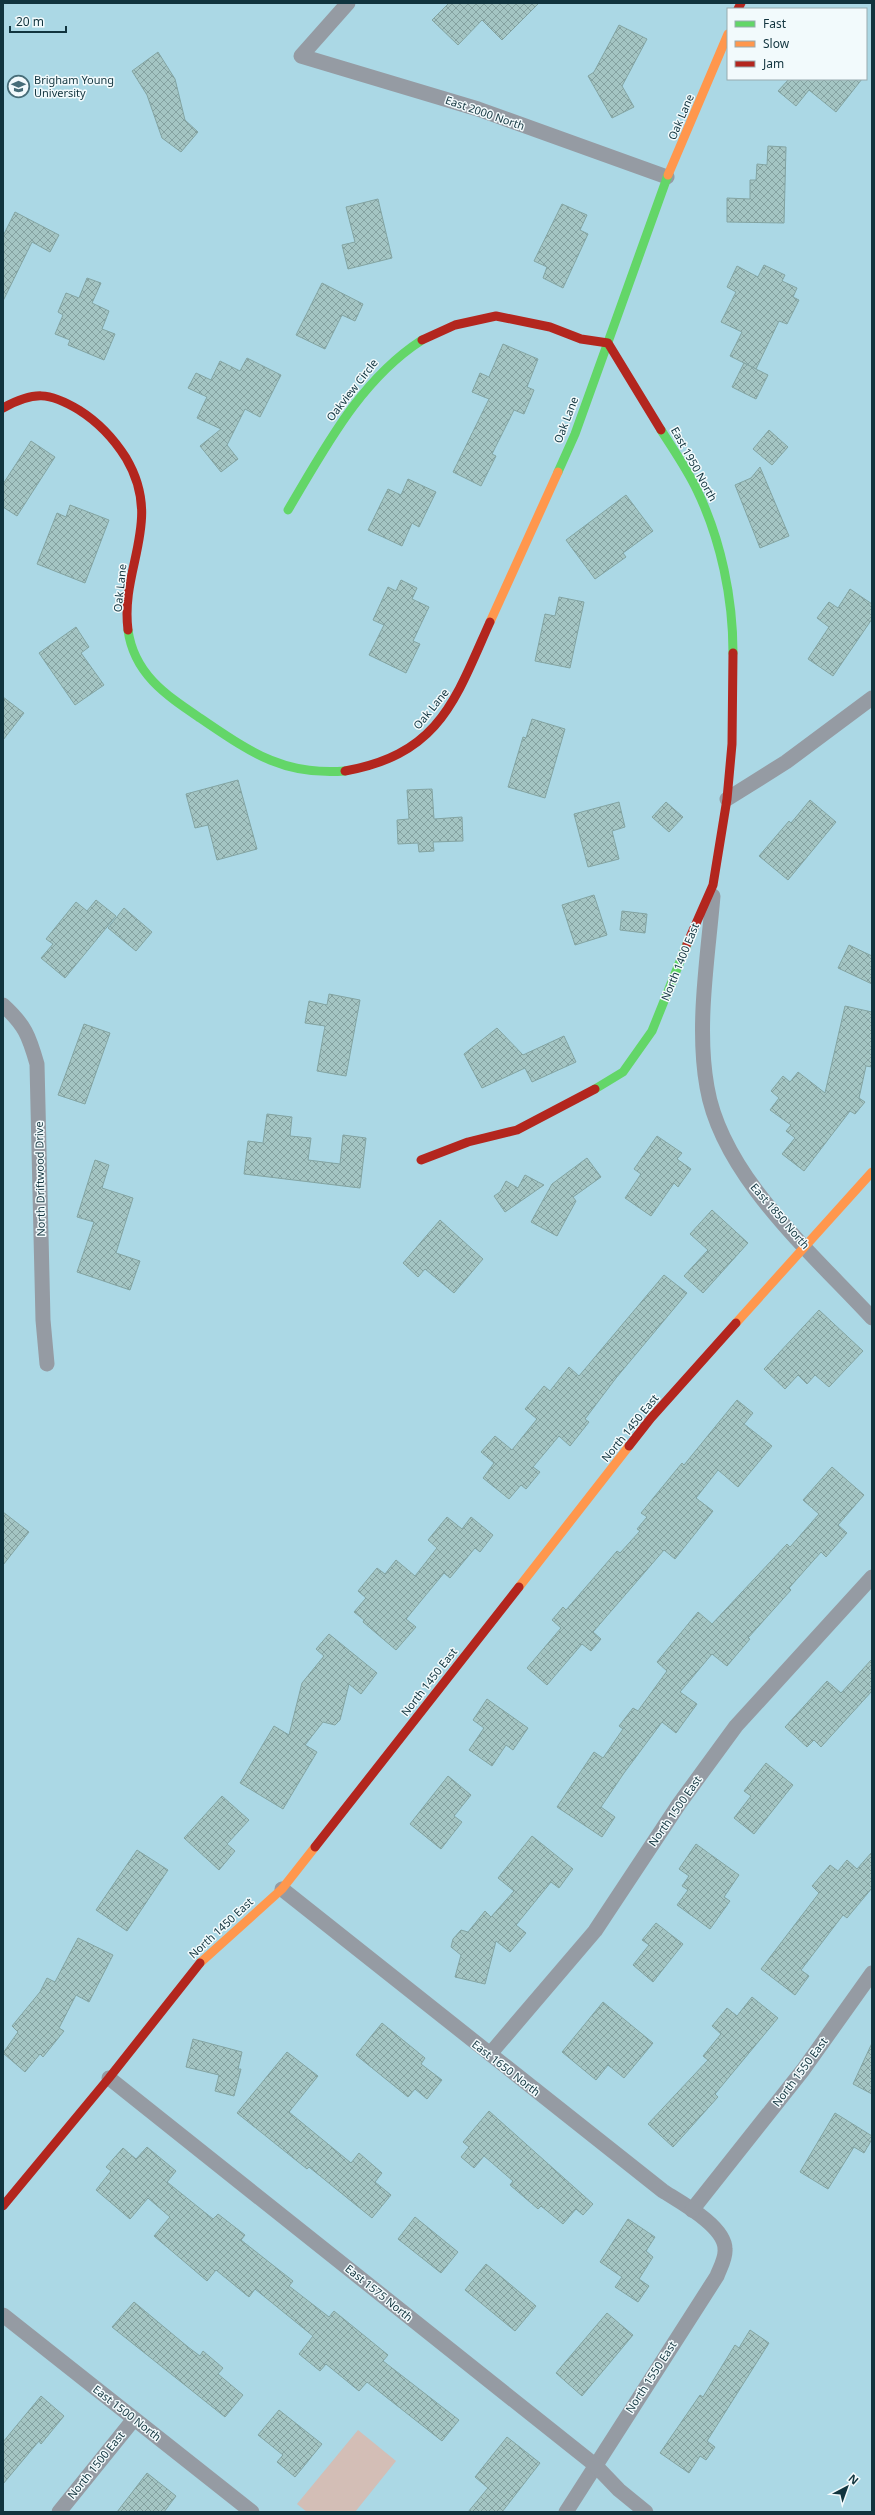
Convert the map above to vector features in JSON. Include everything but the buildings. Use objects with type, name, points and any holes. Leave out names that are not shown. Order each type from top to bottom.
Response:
[{"type":"street","name":"East 2000 North","points":[[348,3],[301,56],[478,109],[667,177]]},
{"type":"street","name":"Oak Lane","points":[[3,408],[14,399],[38,393],[67,402],[91,416],[129,462],[140,490],[142,517],[128,608],[130,644],[144,673],[164,695],[255,754],[299,771],[341,773],[386,761],[427,736],[454,702],[575,434],[667,177],[727,36]]},
{"type":"street","name":"Oakview Circle","points":[[288,510],[337,427],[387,365],[421,340],[455,325],[496,316],[550,327],[582,339],[608,342]]},
{"type":"street","name":"East 1950 North","points":[[608,342],[696,489],[712,525],[722,557],[733,625],[732,744],[727,800]]},
{"type":"street","points":[[727,800],[786,762],[872,698]]},
{"type":"street","name":"North 1400 East","points":[[421,1160],[468,1142],[517,1130],[580,1099],[623,1072],[652,1032],[682,954],[713,885],[727,800]]},
{"type":"street","name":"East 1850 North","points":[[713,885],[703,1032],[707,1087],[726,1146],[758,1194],[872,1318]]},
{"type":"street","name":"North Driftwood Drive","points":[[3,1005],[16,1016],[29,1036],[37,1064],[43,1320],[47,1364]]},
{"type":"street","name":"North 1450 East","points":[[3,2206],[109,2078],[203,1959],[282,1889],[651,1418],[872,1172]]},
{"type":"street","name":"North 1500 East","points":[[490,2054],[595,1931],[679,1804],[736,1726],[872,1577]]},
{"type":"street","name":"East 1650 North","points":[[282,1889],[663,2191],[692,2210],[714,2228],[722,2239]]},
{"type":"street","name":"North 1550 East","points":[[692,2210],[803,2070],[872,1973]]},
{"type":"street","name":"East 1575 North","points":[[109,2078],[595,2465],[619,2490],[646,2512]]},
{"type":"street","name":"North 1550 East","points":[[566,2512],[717,2276],[725,2249],[722,2239]]},
{"type":"street","name":"East 1500 North","points":[[3,2315],[252,2512]]},
{"type":"street","name":"North 1500 East","points":[[59,2512],[134,2419]]},
{"type":"shaded area","points":[[358,2430],[396,2461],[355,2512],[307,2512],[297,2504]]},
{"type":"traffic: fast","points":[[558,472],[575,434],[668,175]]},
{"type":"traffic: fast","points":[[288,510],[330,440],[362,395],[400,356],[422,340]]},
{"type":"traffic: fast","points":[[661,430],[693,482],[713,529],[728,590],[731,611],[733,653]]},
{"type":"traffic: fast","points":[[128,630],[131,645],[137,659],[144,671],[154,682],[175,701],[234,741],[267,759],[284,765],[323,772],[345,771]]},
{"type":"traffic: fast","points":[[595,1089],[623,1072],[652,1031],[687,944]]},
{"type":"traffic: slow","points":[[668,175],[727,36]]},
{"type":"traffic: slow","points":[[490,622],[558,472]]},
{"type":"traffic: slow","points":[[736,1323],[872,1172]]},
{"type":"traffic: slow","points":[[519,1587],[629,1446]]},
{"type":"traffic: slow","points":[[200,1963],[282,1889],[315,1847]]},
{"type":"traffic: jam","points":[[738,8],[741,3]]},
{"type":"traffic: jam","points":[[422,340],[455,325],[496,316],[550,327],[581,339],[608,343],[661,430]]},
{"type":"traffic: jam","points":[[3,408],[14,402],[33,396],[50,397],[59,400],[79,410],[99,425],[126,458],[137,481],[141,503],[141,524],[127,607],[128,630]]},
{"type":"traffic: jam","points":[[345,771],[377,763],[403,752],[423,737],[440,719],[454,699],[490,622]]},
{"type":"traffic: jam","points":[[687,944],[713,885],[727,799],[732,744],[733,653]]},
{"type":"traffic: jam","points":[[421,1160],[468,1142],[517,1130],[595,1089]]},
{"type":"traffic: jam","points":[[629,1446],[651,1418],[736,1323]]},
{"type":"traffic: jam","points":[[315,1847],[519,1587]]},
{"type":"traffic: jam","points":[[3,2206],[109,2078],[200,1963]]},
{"type":"place","name":"Brigham Young University","points":[[19,86]]}]
